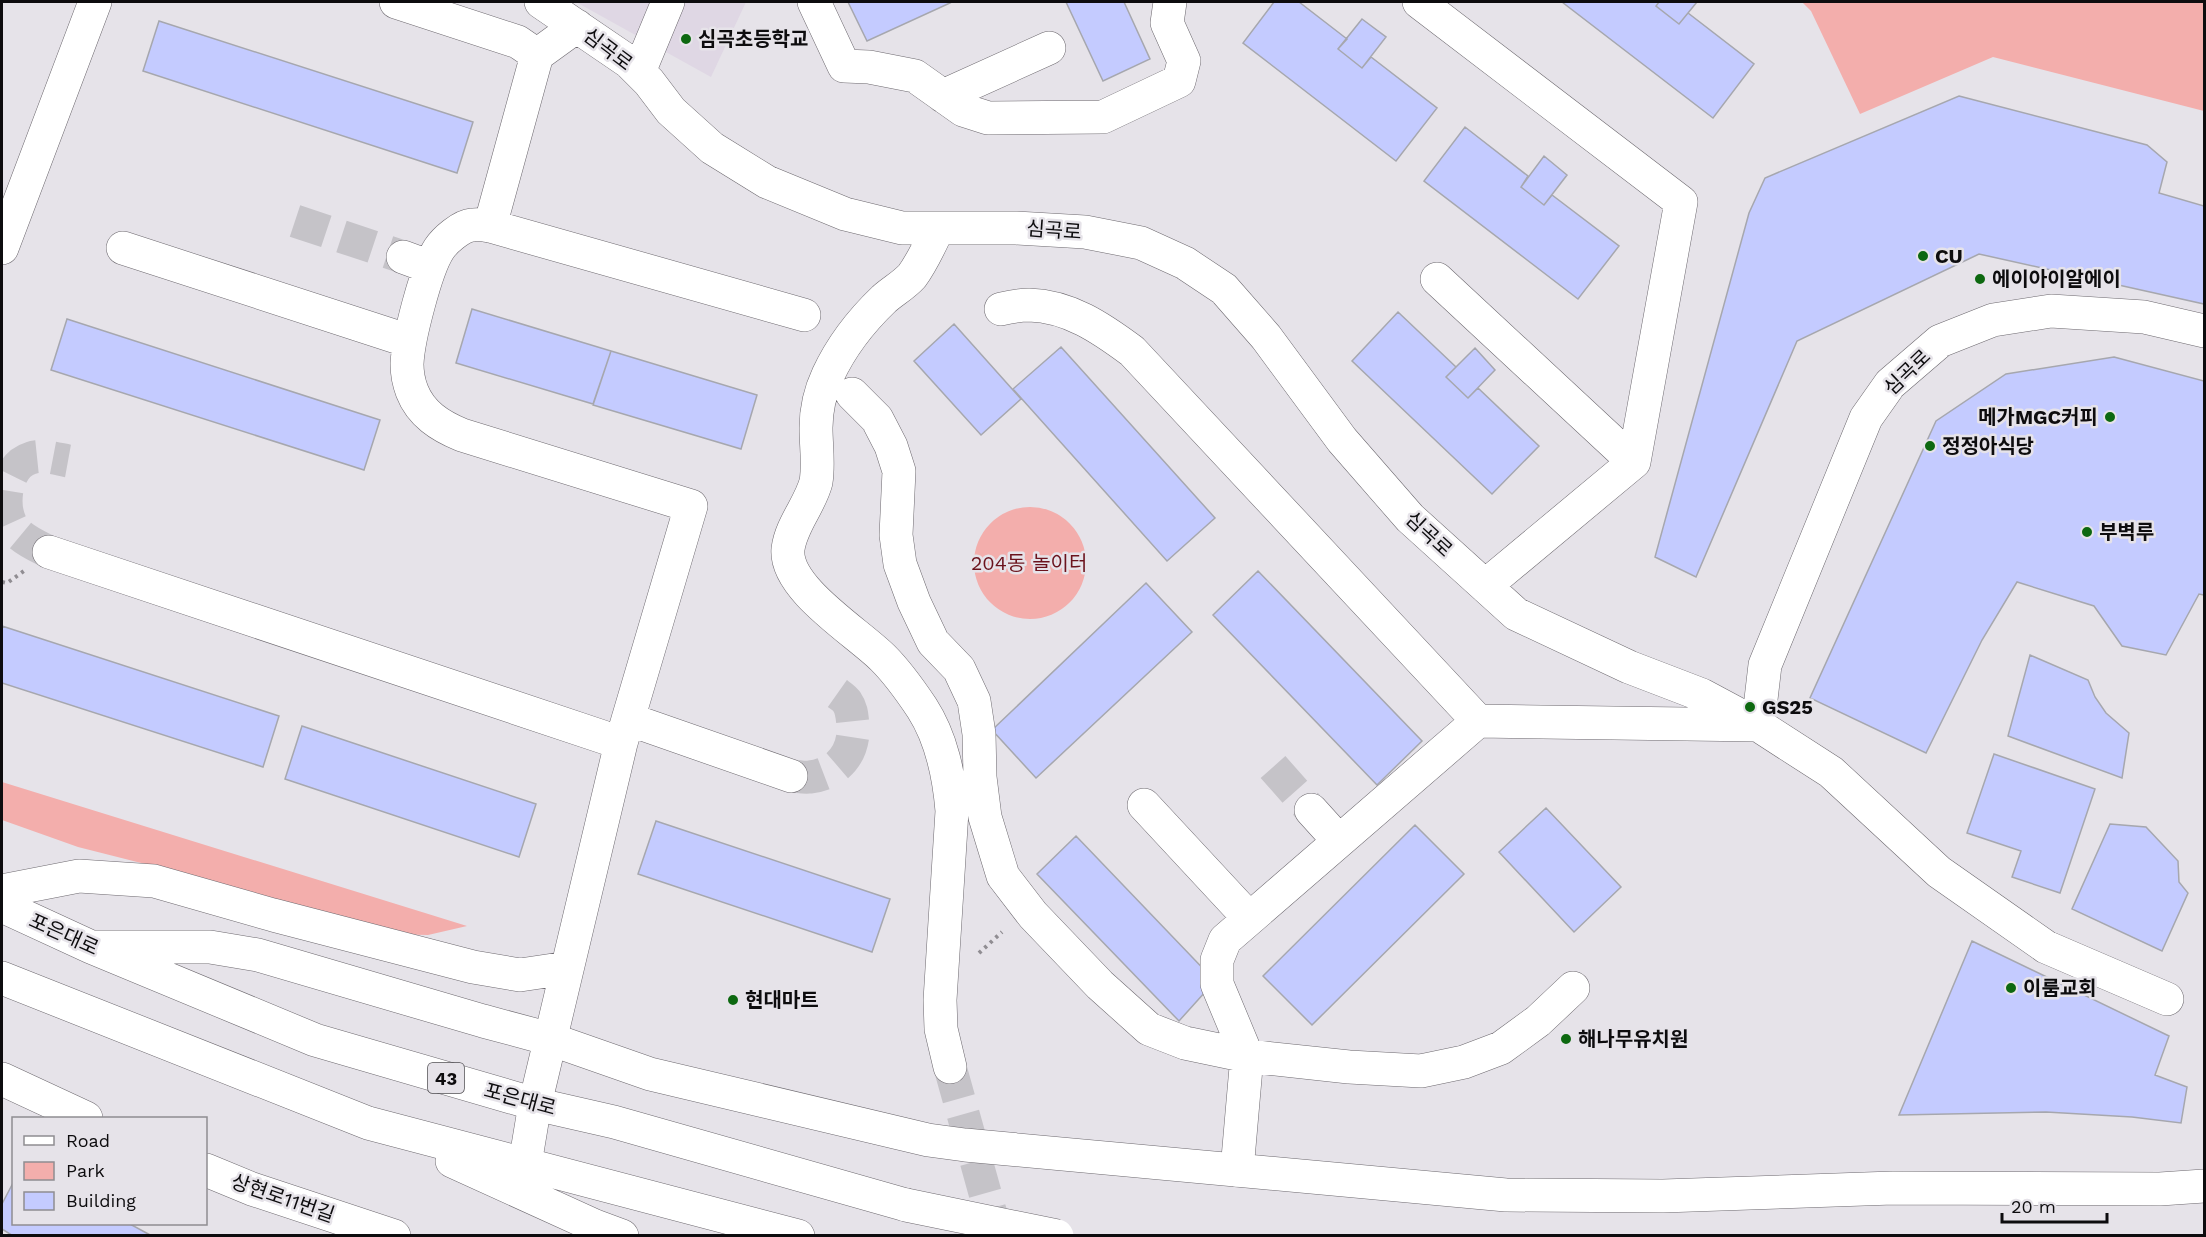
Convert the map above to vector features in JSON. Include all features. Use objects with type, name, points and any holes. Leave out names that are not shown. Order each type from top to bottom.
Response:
[{"type":"main road","points":[[2,248],[13,180],[95,2]]},
{"type":"main road","points":[[396,2],[518,42],[537,55]]},
{"type":"main road","name":"심곡로","points":[[541,2],[629,62],[671,111],[712,148],[767,182],[845,214],[902,228],[1016,228],[1085,232],[1142,243],[1185,263],[1224,289],[1266,337],[1342,441],[1402,510],[1516,614],[1629,667],[1702,694],[1758,725],[1765,665],[1866,418],[1890,384],[1940,341],[1994,320],[2050,311],[2144,317],[2205,331]]},
{"type":"main road","points":[[639,72],[668,2]]},
{"type":"main road","points":[[814,2],[843,66],[869,67],[915,76],[963,110],[988,118],[1103,117],[1179,81],[1184,61],[1167,23],[1170,2]]},
{"type":"main road","points":[[1419,2],[1681,202],[1634,462],[1485,586]]},
{"type":"main road","points":[[490,226],[537,55],[577,26]]},
{"type":"main road","points":[[943,96],[1049,48]]},
{"type":"main road","points":[[525,1164],[535,1104],[624,731],[692,506],[441,427],[424,411],[412,391],[407,366],[416,262],[440,247],[455,233],[471,225],[490,226],[804,315]]},
{"type":"main road","points":[[938,228],[924,259],[915,272],[865,319],[828,375],[818,403],[816,482],[788,549],[790,568],[803,589],[883,658],[903,681],[923,710],[939,743],[949,780],[952,811],[940,999],[941,1029],[950,1067]]},
{"type":"main road","points":[[123,248],[410,341]]},
{"type":"main road","points":[[1437,279],[1634,462]]},
{"type":"main road","points":[[1001,309],[1029,305],[1066,312],[1104,330],[1132,351],[1478,721]]},
{"type":"main road","points":[[852,394],[877,419],[891,446],[899,471],[896,535],[900,564],[914,602],[933,642],[959,669],[974,701],[979,734],[980,777],[985,817],[1003,876],[1033,915],[1100,985],[1149,1029],[1185,1043],[1247,1056],[1349,1067],[1421,1071],[1464,1062],[1501,1048],[1538,1021],[1573,988]]},
{"type":"main road","points":[[49,552],[624,731],[791,776]]},
{"type":"main road","points":[[1237,1170],[1247,1056],[1217,984],[1217,960],[1225,940],[1478,721],[1758,725],[1831,772],[1939,872],[2046,947],[2167,999]]},
{"type":"main road","points":[[1144,805],[1249,918]]},
{"type":"main road","points":[[1311,810],[1339,841]]},
{"type":"main road","points":[[2,891],[79,876],[154,881],[473,967],[520,975],[567,968]]},
{"type":"main road","name":"포은대로","points":[[2,906],[91,947],[315,1040],[535,1104],[614,1122],[906,1205],[1057,1236]]},
{"type":"main road","points":[[91,947],[210,947],[258,955],[550,1039],[650,1074],[928,1140],[965,1145],[1506,1195],[1663,1196],[1893,1188],[2205,1186]]},
{"type":"main road","points":[[2,978],[368,1123],[595,1226],[622,1236]]},
{"type":"main road","points":[[2,1079],[82,1117]]},
{"type":"main road","points":[[368,1123],[798,1236]]},
{"type":"main road","name":"상현로11번길","points":[[207,1170],[252,1189],[394,1236]]},
{"type":"shaded area","name":"심곡초등학교","points":[[576,2],[746,2],[711,77]]},
{"type":"green space","points":[[1802,2],[2204,2],[2204,111],[1993,57],[1860,114],[1811,11]]},
{"type":"green space","name":"204동 놀이터","points":[[1030,507],[1052,511],[1070,523],[1082,541],[1086,563],[1082,585],[1070,603],[1052,615],[1030,619],[1008,615],[990,603],[978,585],[974,563],[978,541],[990,523],[1008,511]]},
{"type":"green space","points":[[2,782],[467,926],[428,935],[383,934],[153,866],[78,847],[2,820]]},
{"type":"building","points":[[848,2],[949,2],[950,3],[867,41]]},
{"type":"building","points":[[1066,2],[1124,2],[1150,59],[1103,81]]},
{"type":"building","points":[[1274,2],[1299,2],[1347,39],[1338,49],[1362,68],[1371,57],[1437,108],[1396,161],[1243,43]]},
{"type":"building","points":[[1562,2],[1659,2],[1656,6],[1679,24],[1688,13],[1754,64],[1713,118]]},
{"type":"building","points":[[1659,2],[1697,2],[1679,24],[1656,6]]},
{"type":"building","points":[[1362,19],[1386,37],[1362,68],[1338,49]]},
{"type":"building","points":[[159,21],[473,122],[457,173],[143,71]]},
{"type":"building","points":[[1959,96],[2147,145],[2167,162],[2159,193],[2204,206],[2204,304],[1979,254],[1797,341],[1696,577],[1655,557],[1749,213],[1765,178]]},
{"type":"building","points":[[1465,127],[1528,176],[1521,187],[1544,205],[1552,195],[1619,246],[1578,299],[1424,181]]},
{"type":"building","points":[[1544,156],[1567,175],[1544,205],[1521,187]]},
{"type":"building","points":[[472,309],[611,351],[593,404],[456,363]]},
{"type":"building","points":[[1398,312],[1456,367],[1446,377],[1468,398],[1478,388],[1539,446],[1492,494],[1352,361]]},
{"type":"building","points":[[67,319],[380,420],[364,470],[51,370]]},
{"type":"building","points":[[954,324],[1021,399],[981,435],[914,361]]},
{"type":"building","points":[[1061,347],[1215,518],[1167,561],[1013,389]]},
{"type":"building","points":[[1475,348],[1495,370],[1468,398],[1446,377]]},
{"type":"building","points":[[611,351],[757,395],[741,449],[593,405]]},
{"type":"building","points":[[2114,357],[2204,381],[2204,595],[2199,594],[2166,655],[2122,646],[2094,606],[2017,582],[1982,640],[1926,753],[1810,698],[1936,421],[2006,374]]},
{"type":"building","points":[[1258,571],[1422,741],[1377,785],[1213,615]]},
{"type":"building","points":[[1146,583],[1192,632],[1036,778],[992,730]]},
{"type":"building","points":[[2,626],[279,716],[263,767],[2,683]]},
{"type":"building","points":[[2030,655],[2088,680],[2095,697],[2106,713],[2129,733],[2122,778],[2008,736]]},
{"type":"building","points":[[302,726],[536,804],[519,857],[285,779]]},
{"type":"building","points":[[1994,754],[2095,789],[2060,893],[2012,877],[2021,851],[1967,833]]},
{"type":"building","points":[[1546,808],[1621,887],[1574,932],[1499,852]]},
{"type":"building","points":[[656,821],[890,899],[872,952],[638,874]]},
{"type":"building","points":[[2110,824],[2146,827],[2178,861],[2179,882],[2188,893],[2162,951],[2072,909]]},
{"type":"building","points":[[1415,825],[1464,874],[1312,1025],[1263,976]]},
{"type":"building","points":[[1076,836],[1215,981],[1179,1021],[1037,874]]},
{"type":"building","name":"이룸교회","points":[[1972,941],[2169,1036],[2155,1075],[2187,1087],[2181,1123],[2132,1117],[2046,1112],[1899,1115]]},
{"type":"building","points":[[12,1185],[12,1225],[132,1225],[152,1236],[13,1236],[2,1229],[2,1204]]},
{"type":"tunnel","points":[[295,221],[403,257]]},
{"type":"tunnel","points":[[49,552],[26,540],[14,529],[7,511],[7,489],[15,470],[31,458],[45,457],[68,461]]},
{"type":"tunnel","points":[[791,776],[820,775],[836,766],[848,753],[853,735],[851,710],[846,700],[833,690]]},
{"type":"tunnel","points":[[1273,767],[1311,810]]},
{"type":"tunnel","points":[[950,1067],[997,1236]]},
{"type":"place","name":"심곡초등학교","points":[[686,39]]},
{"type":"place","name":"CU","points":[[1923,256]]},
{"type":"place","name":"에이아이알에이","points":[[1980,279]]},
{"type":"place","name":"메가MGC커피","points":[[2110,417]]},
{"type":"place","name":"정정아식당","points":[[1930,446]]},
{"type":"place","name":"부벽루","points":[[2087,532]]},
{"type":"place","name":"GS25","points":[[1750,707]]},
{"type":"place","name":"이룸교회","points":[[2011,988]]},
{"type":"place","name":"현대마트","points":[[733,1000]]},
{"type":"place","name":"해나무유치원","points":[[1566,1039]]}]
